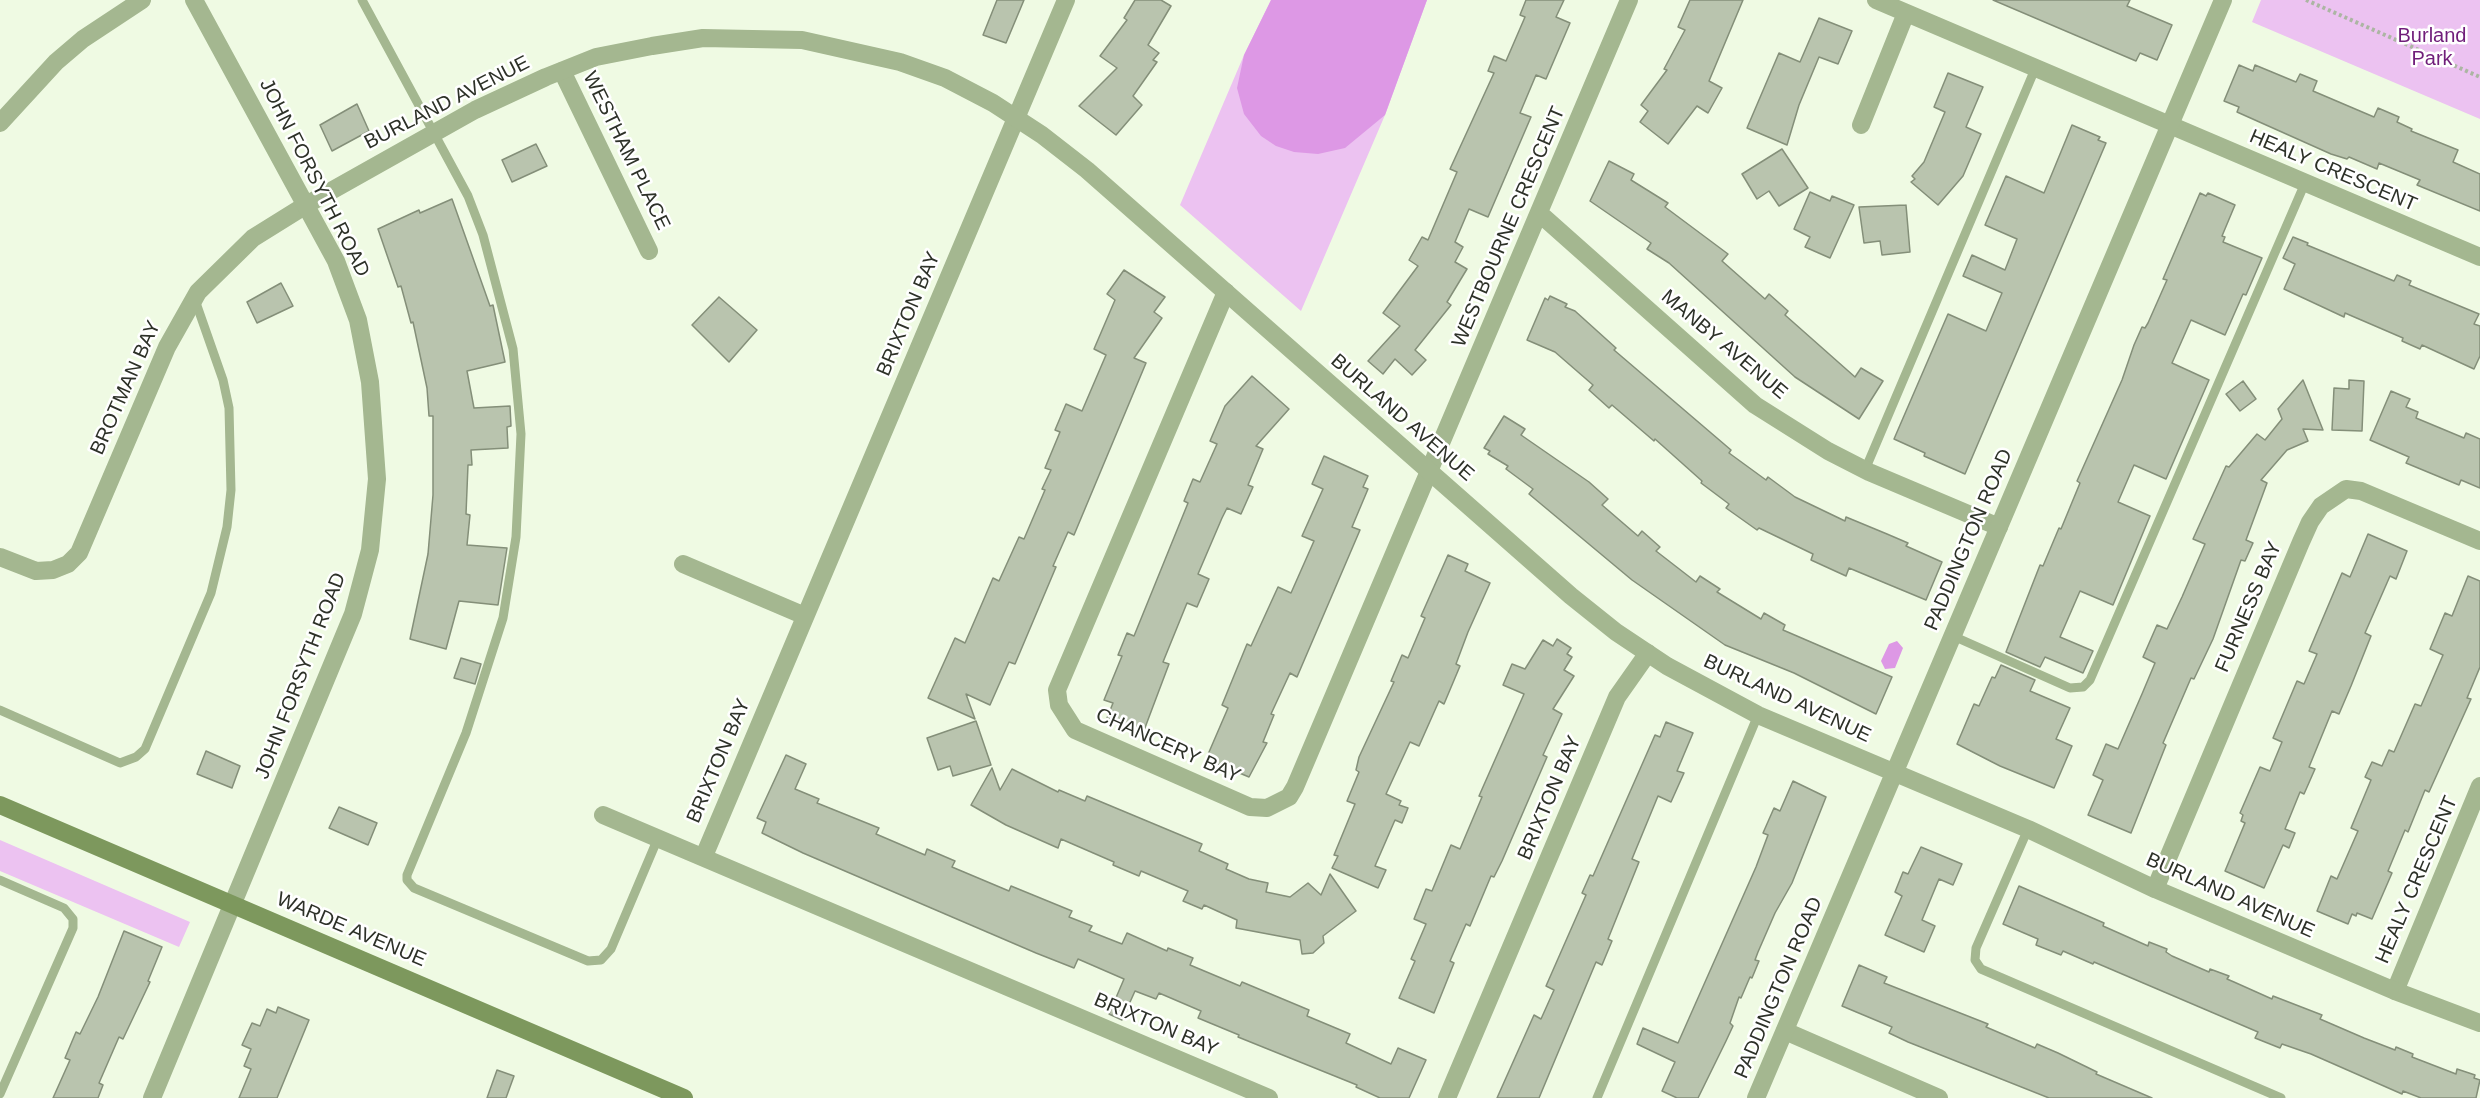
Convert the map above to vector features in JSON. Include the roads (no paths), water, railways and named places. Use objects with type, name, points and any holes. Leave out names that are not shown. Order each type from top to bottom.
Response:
[{"type":"main road","name":"WARDE AVENUE","points":[[0,806],[684,1098]]},
{"type":"street","points":[[0,123],[26,92],[65,54],[83,39],[142,0]]},
{"type":"street","name":"JOHN FORSYTH ROAD","points":[[152,1098],[353,614],[368,561],[375,516],[377,479],[370,382],[358,320],[336,261],[194,0]]},
{"type":"street","name":"BRIXTON BAY","points":[[1066,0],[704,856],[1269,1098]]},
{"type":"street","name":"WESTBOURNE CRESCENT","points":[[1429,471],[1629,0]]},
{"type":"street","points":[[1876,0],[2169,126]]},
{"type":"street","name":"PADDINGTON ROAD","points":[[1756,1098],[2223,0]]},
{"type":"street","points":[[1861,125],[1906,13]]},
{"type":"street","name":"BURLAND AVENUE","points":[[306,205],[475,110],[596,57],[703,38],[802,40],[900,62],[945,78],[1016,118],[1087,170],[1571,596],[1648,653],[1718,695],[1758,715],[2028,829],[2156,889],[2395,992],[2480,1023]]},
{"type":"street","name":"WESTHAM PLACE","points":[[562,71],[649,251]]},
{"type":"street","name":"HEALY CRESCENT","points":[[2169,126],[2480,257]]},
{"type":"street","name":"BROTMAN BAY","points":[[0,557],[36,571],[68,564],[79,553],[167,347],[195,298],[224,265],[254,238],[306,205]]},
{"type":"street","name":"MANBY AVENUE","points":[[1539,213],[1755,405],[1828,451],[1865,470],[1999,526]]},
{"type":"street","name":"CHANCERY BAY","points":[[1226,292],[1062,676],[1058,690],[1059,705],[1075,730],[1250,807],[1267,808],[1289,797],[1429,471]]},
{"type":"street","name":"FURNESS BAY","points":[[2156,889],[2305,532],[2321,506],[2346,489],[2361,491],[2480,541]]},
{"type":"street","points":[[683,564],[805,616]]},
{"type":"street","name":"BRIXTON BAY","points":[[1447,1098],[1617,697],[1648,653]]},
{"type":"street","name":"HEALY CRESCENT","points":[[2395,992],[2480,786]]},
{"type":"street","points":[[603,815],[704,856]]},
{"type":"street","points":[[1785,1031],[1916,1093],[1939,1098]]},
{"type":"lane","points":[[362,0],[468,196],[498,284],[513,349],[520,434],[516,537],[503,618],[466,733],[406,875],[407,880],[414,888],[588,961],[601,960],[611,950],[658,838]]},
{"type":"lane","points":[[1865,470],[2035,69]]},
{"type":"lane","points":[[1953,636],[2070,688],[2083,687],[2090,680],[2305,183]]},
{"type":"lane","points":[[0,710],[120,763],[136,757],[145,749],[211,593],[222,554],[231,490],[229,408],[223,380],[195,298]]},
{"type":"lane","points":[[1597,1098],[1758,715]]},
{"type":"lane","points":[[2028,829],[1976,948],[1975,960],[1981,969],[2281,1098]]},
{"type":"lane","points":[[0,880],[64,908],[73,919],[73,928],[0,1094]]},
{"type":"park label","name":"Burland Park","points":[[2432,48]]}]
